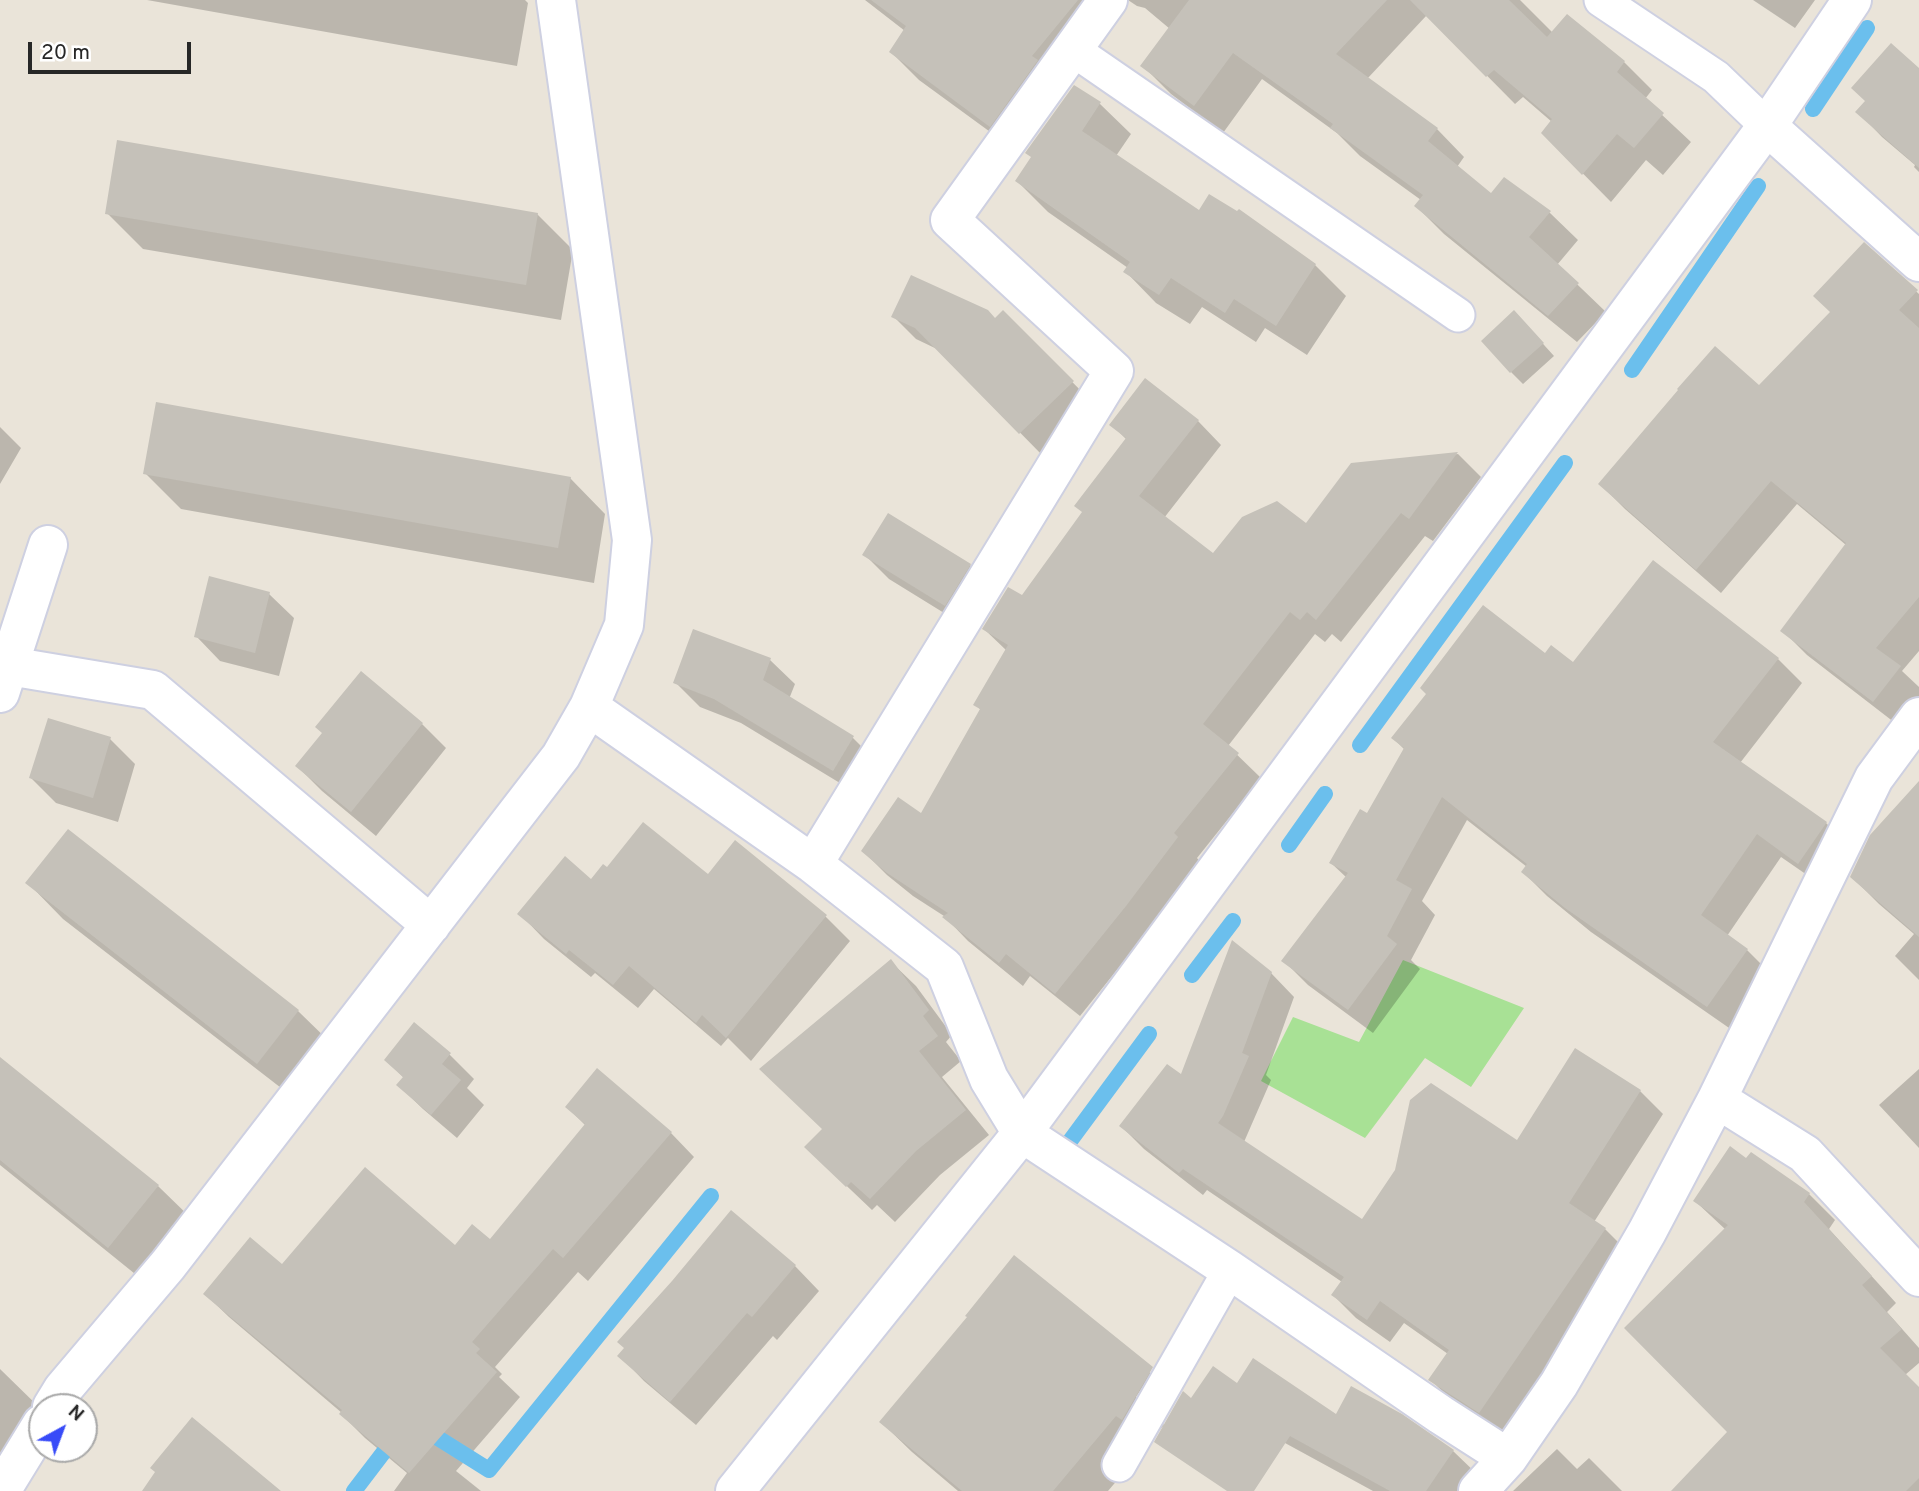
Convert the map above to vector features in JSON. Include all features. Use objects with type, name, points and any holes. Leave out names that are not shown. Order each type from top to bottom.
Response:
[{"type":"street","points":[[61,1393],[168,1265],[561,756],[589,707],[624,625],[632,540],[556,0]]},
{"type":"street","points":[[813,864],[1114,371],[950,220],[1108,0]]},
{"type":"street","points":[[735,1491],[1022,1133],[1767,126],[1852,0]]},
{"type":"street","points":[[1767,126],[1919,262]]},
{"type":"street","points":[[48,545],[4,680],[153,690],[431,925]]},
{"type":"street","points":[[589,707],[813,864],[944,967],[989,1079],[1022,1133],[1507,1458]]},
{"type":"street","points":[[1478,1491],[1507,1458],[1566,1372],[1647,1232],[1717,1099],[1874,778],[1919,717]]},
{"type":"street","points":[[1717,1099],[1805,1154],[1919,1277]]},
{"type":"street","points":[[1,1491],[28,1447]]},
{"type":"lane","points":[[1601,0],[1716,77],[1767,126]]},
{"type":"lane","points":[[1072,49],[1458,315]]},
{"type":"lane","points":[[1119,1465],[1230,1270]]},
{"type":"green space","points":[[1403,960],[1524,1008],[1471,1087],[1425,1058],[1365,1138],[1261,1081],[1293,1017],[1359,1042]]},
{"type":"building","points":[[871,0],[1078,0],[1032,56],[1038,60],[990,127],[889,52],[906,26]]},
{"type":"building","points":[[1189,0],[1387,0],[1336,54],[1438,128],[1428,141],[1491,193],[1504,177],[1551,211],[1529,237],[1579,283],[1548,316],[1414,206],[1423,195],[1330,128],[1333,124],[1233,53],[1194,106],[1140,66]]},
{"type":"building","points":[[1410,0],[1509,0],[1547,37],[1567,14],[1625,61],[1617,72],[1664,113],[1634,148],[1617,134],[1582,175],[1541,133],[1552,119],[1494,70],[1486,77]]},
{"type":"building","points":[[1891,43],[1919,68],[1919,168],[1855,112],[1865,101],[1851,88]]},
{"type":"building","points":[[1074,85],[1101,102],[1082,131],[1199,210],[1209,194],[1237,211],[1239,209],[1316,264],[1276,326],[1234,299],[1225,313],[1171,278],[1159,295],[1123,272],[1130,262],[1015,181],[1031,157],[1025,153]]},
{"type":"building","points":[[117,140],[538,213],[526,285],[105,214]]},
{"type":"building","points":[[1864,242],[1918,290],[1899,310],[1919,328],[1919,597],[1876,648],[1901,666],[1873,702],[1780,631],[1846,543],[1771,481],[1696,570],[1598,484],[1715,346],[1759,385],[1830,312],[1813,296]]},
{"type":"building","points":[[911,275],[988,310],[995,318],[1003,310],[1074,381],[1019,434],[915,328],[891,317]]},
{"type":"building","points":[[1514,310],[1544,343],[1510,373],[1481,341]]},
{"type":"building","points":[[1145,378],[1199,420],[1139,496],[1213,553],[1242,517],[1277,501],[1306,523],[1351,463],[1458,452],[1409,519],[1401,513],[1316,620],[1307,612],[1300,620],[1290,612],[1203,724],[1239,753],[1174,833],[1178,837],[1055,994],[1006,954],[999,963],[942,917],[948,913],[887,873],[861,851],[898,797],[921,813],[980,709],[973,705],[1008,645],[982,629],[1008,587],[1022,595],[1082,512],[1074,506],[1126,438],[1109,425]]},
{"type":"building","points":[[156,402],[571,477],[558,548],[143,474]]},
{"type":"building","points":[[888,513],[971,564],[945,606],[862,555]]},
{"type":"building","points":[[1653,560],[1779,658],[1713,742],[1827,822],[1798,864],[1757,834],[1701,915],[1748,949],[1707,1007],[1565,908],[1521,872],[1527,864],[1442,797],[1396,880],[1412,889],[1387,936],[1397,944],[1348,1010],[1281,961],[1348,873],[1329,863],[1360,809],[1367,813],[1404,748],[1391,738],[1426,694],[1420,688],[1483,605],[1545,653],[1551,645],[1573,662]]},
{"type":"building","points":[[209,576],[270,592],[255,653],[194,637]]},
{"type":"building","points":[[693,629],[771,658],[763,680],[854,736],[833,771],[714,699],[673,683]]},
{"type":"building","points":[[361,671],[423,723],[351,812],[295,766],[322,733],[315,727]]},
{"type":"building","points":[[48,718],[111,737],[93,798],[29,778]]},
{"type":"building","points":[[1919,781],[1919,937],[1850,877],[1870,835]]},
{"type":"building","points":[[643,822],[708,874],[735,840],[827,915],[726,1038],[702,1015],[696,1023],[629,966],[613,985],[569,950],[566,954],[517,914],[565,856],[591,879],[603,864],[607,867]]},
{"type":"building","points":[[68,829],[299,1010],[257,1064],[25,883]]},
{"type":"building","points":[[1232,940],[1272,972],[1242,1053],[1249,1056],[1218,1123],[1362,1219],[1395,1170],[1410,1100],[1431,1083],[1517,1140],[1575,1048],[1641,1090],[1569,1203],[1606,1228],[1479,1413],[1428,1380],[1449,1350],[1380,1301],[1367,1320],[1331,1295],[1344,1277],[1183,1169],[1179,1173],[1119,1126],[1167,1064],[1181,1074]]},
{"type":"building","points":[[891,959],[929,1010],[923,1016],[938,1036],[919,1051],[966,1110],[916,1151],[870,1199],[851,1182],[846,1187],[804,1147],[822,1129],[759,1069]]},
{"type":"building","points":[[414,1022],[451,1053],[442,1064],[461,1080],[431,1115],[396,1085],[403,1077],[384,1060]]},
{"type":"building","points":[[0,1057],[159,1185],[108,1248],[0,1160]]},
{"type":"building","points":[[597,1068],[672,1132],[563,1258],[553,1249],[472,1342],[480,1349],[476,1353],[497,1372],[409,1473],[339,1414],[342,1410],[203,1294],[250,1237],[282,1264],[365,1167],[455,1245],[472,1224],[490,1239],[585,1124],[565,1107]]},
{"type":"building","points":[[1730,1146],[1746,1158],[1751,1152],[1810,1193],[1804,1202],[1872,1276],[1862,1285],[1902,1329],[1880,1348],[1919,1387],[1919,1478],[1906,1491],[1671,1491],[1727,1432],[1624,1328],[1728,1225],[1693,1201]]},
{"type":"building","points":[[731,1210],[796,1265],[752,1317],[747,1313],[670,1402],[617,1356],[624,1348],[617,1342]]},
{"type":"building","points":[[1014,1255],[1153,1367],[1122,1420],[1116,1416],[1053,1491],[962,1491],[879,1422],[967,1317],[965,1316]]},
{"type":"building","points":[[1253,1358],[1336,1414],[1351,1386],[1402,1414],[1454,1450],[1426,1491],[1390,1491],[1290,1436],[1254,1491],[1227,1491],[1154,1442],[1183,1391],[1191,1398],[1213,1366],[1237,1383]]},
{"type":"building","points":[[192,1417],[281,1491],[142,1491],[155,1472],[150,1468]]},
{"type":"waterway","points":[[1813,109],[1867,28]]},
{"type":"waterway","points":[[1632,370],[1758,186]]},
{"type":"waterway","points":[[1360,745],[1565,463]]},
{"type":"waterway","points":[[1289,845],[1325,794]]},
{"type":"waterway","points":[[1192,975],[1233,921]]},
{"type":"waterway","points":[[1070,1141],[1149,1034]]},
{"type":"waterway","points":[[422,1428],[489,1470],[711,1196]]},
{"type":"waterway","points":[[354,1491],[396,1436]]}]
